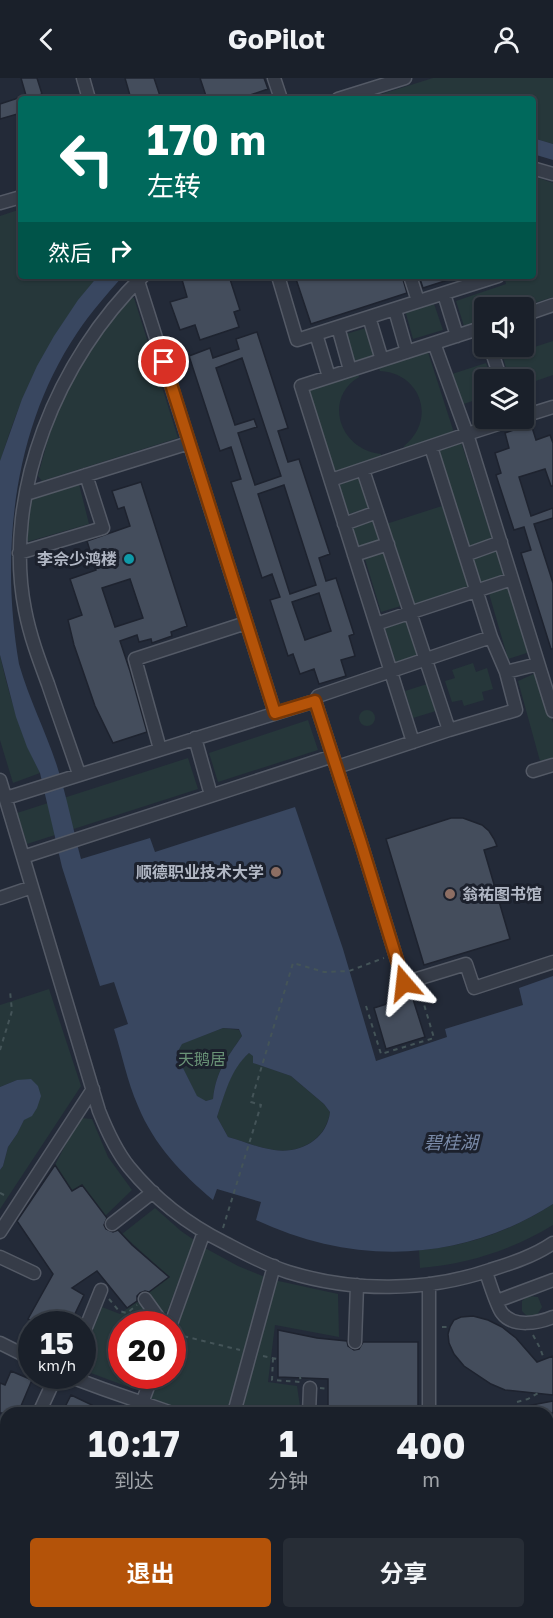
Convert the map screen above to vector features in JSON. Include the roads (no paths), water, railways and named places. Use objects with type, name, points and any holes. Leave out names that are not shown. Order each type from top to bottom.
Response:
[{"type":"street","points":[[83,78],[88,96]]},
{"type":"street","points":[[274,78],[280,96]]},
{"type":"street","points":[[348,96],[405,78]]},
{"type":"street","points":[[536,169],[553,174]]},
{"type":"street","points":[[0,203],[18,198]]},
{"type":"street","points":[[79,774],[31,637],[20,570],[22,521],[26,494],[38,448],[51,411],[69,373],[90,339],[139,279]]},
{"type":"street","points":[[140,279],[189,443],[275,713]]},
{"type":"street","points":[[279,279],[297,340],[489,279]]},
{"type":"street","points":[[411,279],[418,301]]},
{"type":"street","points":[[444,294],[457,336]]},
{"type":"street","points":[[534,312],[553,305]]},
{"type":"street","points":[[395,309],[407,352]]},
{"type":"street","points":[[369,317],[382,360]]},
{"type":"street","points":[[338,327],[350,370]]},
{"type":"street","points":[[413,742],[301,386],[474,331]]},
{"type":"street","points":[[316,334],[329,377]]},
{"type":"street","points":[[434,344],[467,434],[553,711]]},
{"type":"street","points":[[534,413],[553,407]]},
{"type":"street","points":[[331,480],[483,429]]},
{"type":"street","points":[[26,494],[189,443]]},
{"type":"street","points":[[23,856],[212,795],[413,742],[516,710],[506,672],[491,637],[431,447]]},
{"type":"street","points":[[363,470],[449,730]]},
{"type":"street","points":[[19,553],[103,528],[86,475]]},
{"type":"street","points":[[344,524],[377,512]]},
{"type":"street","points":[[465,555],[501,542]]},
{"type":"street","points":[[354,555],[388,544]]},
{"type":"street","points":[[376,624],[512,579]]},
{"type":"street","points":[[160,749],[135,659],[246,623]]},
{"type":"street","points":[[6,798],[315,701],[318,696],[491,637]]},
{"type":"street","points":[[506,672],[538,664]]},
{"type":"street","points":[[315,701],[404,983],[466,964],[474,988],[553,962]]},
{"type":"street","points":[[195,738],[212,795]]},
{"type":"street","points":[[533,771],[553,765]]},
{"type":"street","points":[[0,780],[99,1111],[112,1141],[128,1166],[172,1209],[220,1241],[287,1272],[357,1285],[415,1286],[475,1275],[515,1262],[553,1243]]},
{"type":"street","points":[[0,898],[32,887]]},
{"type":"street","points":[[0,1232],[93,1089]]},
{"type":"street","points":[[112,1224],[153,1192]]},
{"type":"street","points":[[176,1311],[204,1232]]},
{"type":"street","points":[[0,1257],[34,1273]]},
{"type":"street","points":[[236,1407],[274,1266]]},
{"type":"street","points":[[486,1272],[502,1313],[511,1320],[538,1322],[553,1317]]},
{"type":"street","points":[[497,1301],[553,1280]]},
{"type":"street","points":[[429,1284],[429,1407]]},
{"type":"street","points":[[355,1342],[357,1285]]},
{"type":"street","points":[[93,1311],[101,1290]]},
{"type":"street","points":[[145,1299],[154,1311]]},
{"type":"street","points":[[0,1343],[18,1352]]},
{"type":"street","points":[[96,1386],[154,1407]]},
{"type":"street","points":[[309,1407],[310,1388]]},
{"type":"street","points":[[42,1407],[50,1389]]},
{"type":"street","points":[[142,1403],[147,1389]]},
{"type":"water","points":[[536,139],[553,144],[553,160],[536,155]]},
{"type":"water","name":"碧桂湖","points":[[96,279],[120,279],[93,310],[77,333],[55,370],[38,409],[17,492],[12,535],[13,622],[19,664],[57,766],[81,859],[150,838],[155,852],[295,807],[343,949],[376,1061],[447,1037],[445,1029],[523,1005],[519,988],[553,976],[553,1204],[518,1224],[482,1238],[444,1247],[407,1251],[369,1251],[331,1245],[293,1235],[256,1220],[261,1202],[217,1189],[213,1200],[170,1158],[145,1120],[131,1087],[114,1029],[128,1024],[114,982],[100,986],[62,867],[40,773],[16,717],[0,655],[0,461],[22,399],[54,336]],"holes":[[[223,1028],[239,1029],[242,1036],[220,1073],[213,1099],[206,1101],[197,1096],[177,1053],[182,1044]],[[249,1053],[253,1056],[253,1063],[291,1076],[324,1104],[330,1112],[324,1130],[311,1143],[294,1150],[284,1151],[256,1146],[228,1137],[217,1117],[237,1067]]]},
{"type":"water","points":[[31,1079],[38,1086],[41,1096],[37,1108],[32,1116],[24,1120],[8,1147],[0,1170],[0,1087],[17,1080]]},
{"type":"place","name":"李佘少鸿楼","points":[[129,559]]},
{"type":"place","name":"顺德职业技术大学","points":[[276,872]]},
{"type":"place","name":"翁祐图书馆","points":[[450,894]]},
{"type":"park label","name":"天鹅居","points":[[202,1059]]}]
